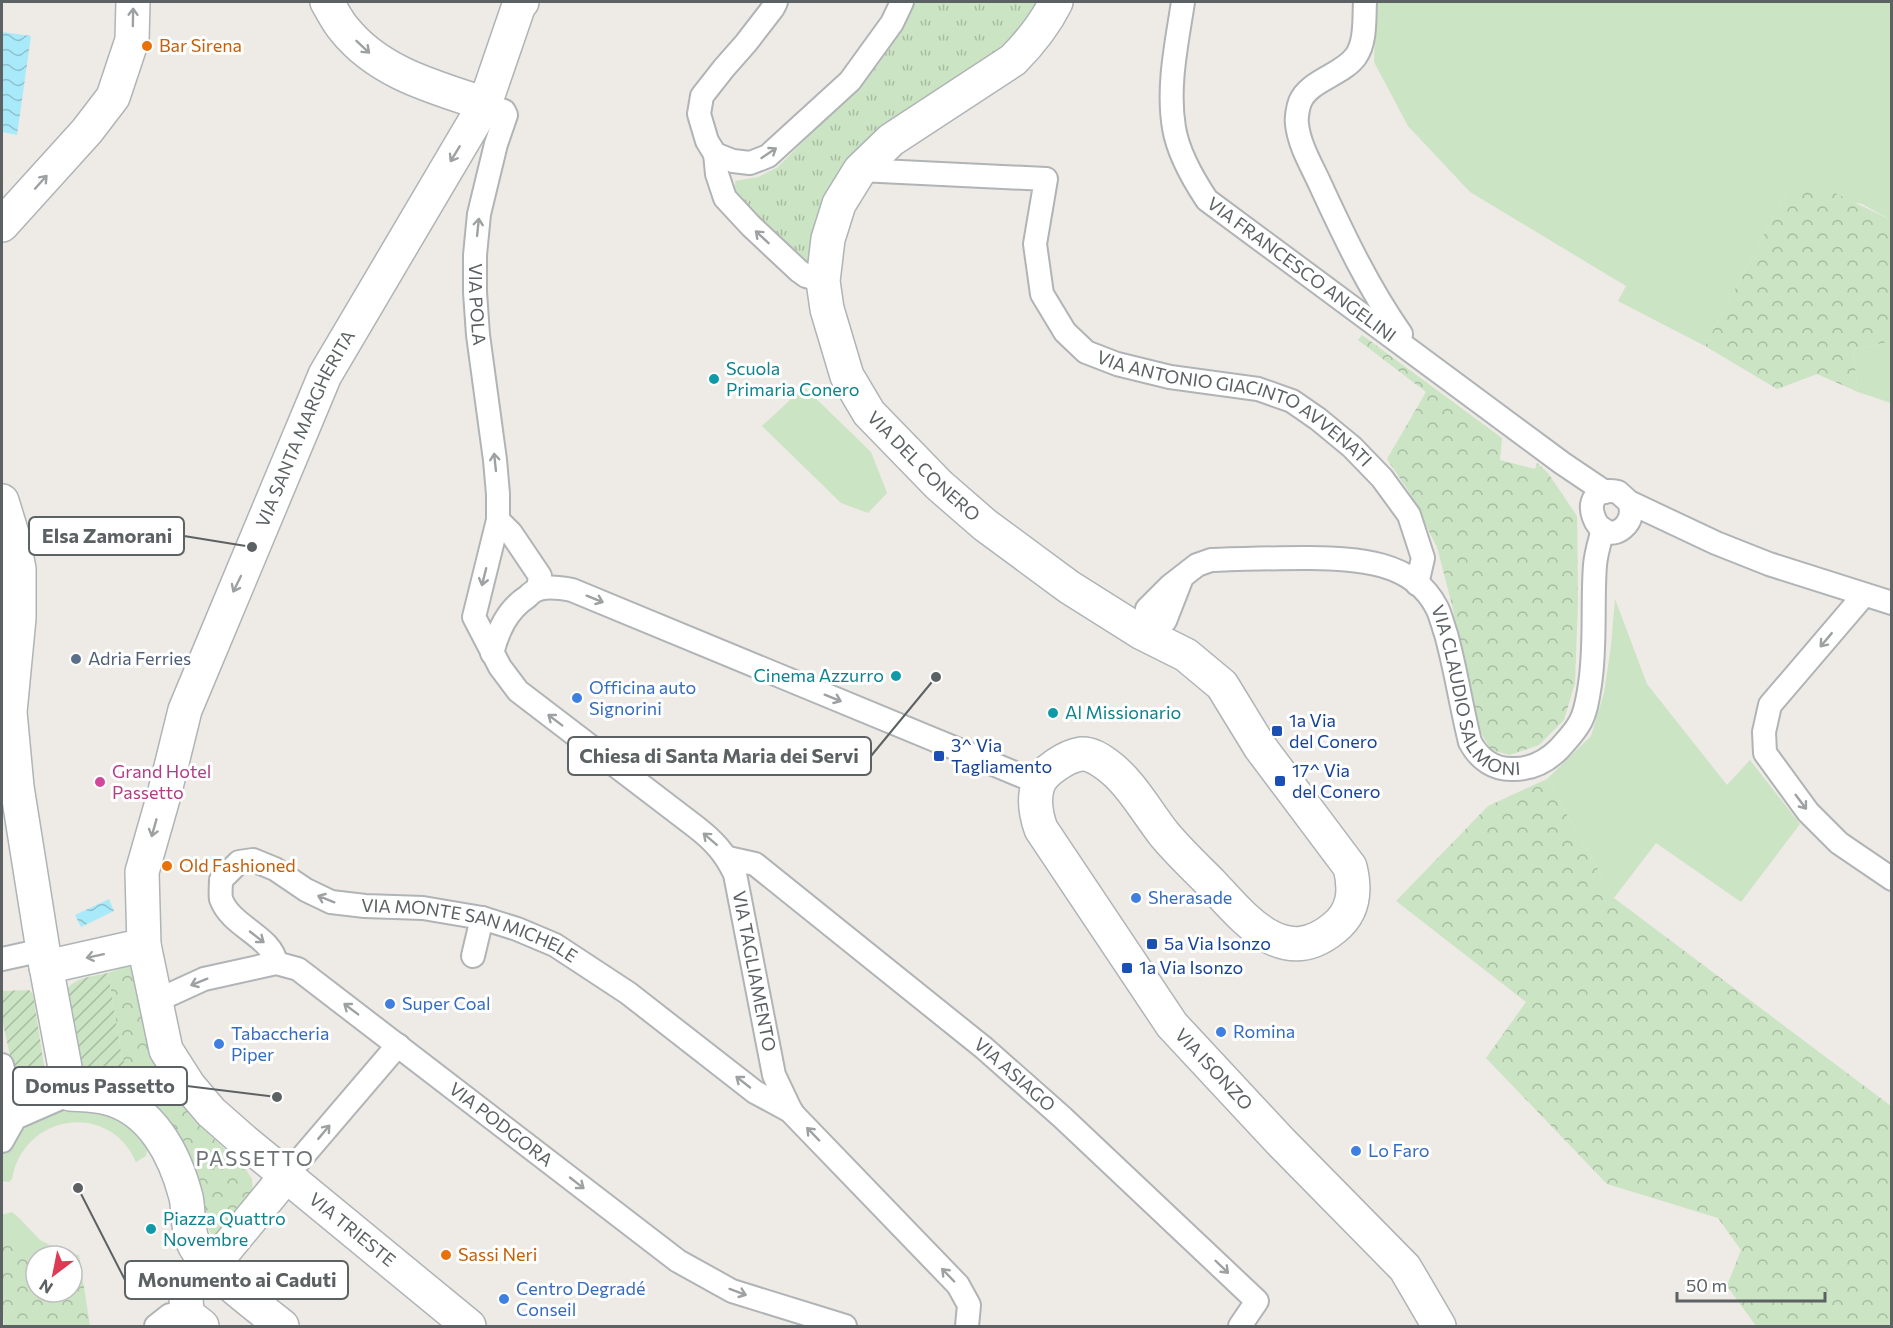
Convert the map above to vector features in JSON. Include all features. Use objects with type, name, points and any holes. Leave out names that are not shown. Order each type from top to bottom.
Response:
[{"type":"street","points":[[2,225],[87,131],[113,97],[132,40],[133,2]]},
{"type":"street","points":[[327,2],[344,29],[380,63],[421,83],[485,104]]},
{"type":"street","points":[[776,2],[773,9],[702,96],[699,114],[707,141],[715,153],[717,174],[724,198],[750,226],[814,278]]},
{"type":"street","points":[[715,153],[733,161],[750,163],[768,156],[850,81],[892,23],[902,2]]},
{"type":"street","name":"VIA DEL CONERO","points":[[1039,783],[1057,763],[1081,754],[1094,756],[1101,760],[1130,788],[1166,836],[1252,926],[1289,944],[1318,940],[1344,918],[1353,898],[1354,883],[1350,867],[1260,747],[1222,685],[1186,655],[1142,633],[1070,587],[985,525],[939,485],[869,413],[846,376],[827,309],[814,278],[839,204],[860,170],[891,140],[1012,60],[1028,45],[1056,2]]},
{"type":"street","name":"VIA FRANCESCO ANGELINI","points":[[1183,2],[1171,96],[1174,130],[1191,177],[1207,200],[1562,463],[1598,498],[1618,492],[1628,512],[1694,532],[1769,564],[1892,603]]},
{"type":"street","points":[[1365,2],[1362,36],[1356,55],[1338,71],[1315,85],[1300,101],[1296,123],[1304,148],[1347,242],[1383,309],[1412,350]]},
{"type":"street","name":"VIA SANTA MARGHERITA","points":[[144,945],[141,872],[164,795],[185,710],[325,375],[485,104],[520,3]]},
{"type":"street","name":"VIA POLA","points":[[485,104],[504,111],[506,115],[495,144],[479,214],[475,255],[478,335],[495,459],[498,520]]},
{"type":"street","name":"VIA ANTONIO GIACINTO AVVENATI","points":[[860,170],[1046,179],[1035,244],[1042,294],[1065,332],[1086,352],[1117,364],[1170,377],[1258,388],[1292,401],[1318,419],[1352,447],[1382,478],[1409,515],[1423,558],[1417,584]]},
{"type":"street","points":[[1347,242],[1349,266],[1339,297],[1364,294],[1371,286]]},
{"type":"street","points":[[1598,498],[1593,519],[1595,524],[1602,529],[1617,530],[1628,512]]},
{"type":"street","points":[[2,501],[13,537],[19,569],[20,618],[11,693],[17,787],[70,1094]]},
{"type":"street","points":[[498,520],[512,533],[540,576],[538,589]]},
{"type":"street","name":"VIA TAGLIAMENTO","points":[[498,520],[474,617],[492,653],[518,691],[696,827],[716,843],[728,858],[735,874],[774,1075],[792,1113],[958,1285],[969,1305],[967,1326]]},
{"type":"street","name":"VIA CLAUDIO SALMONI","points":[[1142,633],[1148,609],[1170,586],[1197,565],[1211,560],[1340,558],[1365,560],[1386,566],[1405,575],[1430,595],[1438,610],[1453,660],[1468,734],[1476,753],[1486,762],[1500,768],[1515,770],[1538,765],[1554,754],[1566,741],[1580,722],[1588,700],[1593,655],[1595,564],[1602,529]]},
{"type":"street","points":[[492,653],[503,624],[513,609],[538,589],[572,590],[1039,783]]},
{"type":"street","points":[[1864,595],[1770,705],[1764,732],[1766,753],[1808,812],[1839,843],[1892,879]]},
{"type":"street","name":"VIA ISONZO","points":[[1039,783],[1036,816],[1041,830],[1172,1025],[1281,1142],[1405,1268],[1439,1326]]},
{"type":"street","name":"VIA ASIAGO","points":[[728,858],[755,864],[984,1048],[1257,1301],[1240,1326]]},
{"type":"street","name":"VIA MONTE SAN MICHELE","points":[[276,963],[275,955],[270,947],[236,921],[221,898],[221,880],[239,862],[253,860],[275,869],[306,890],[331,902],[423,908],[482,918],[518,929],[555,945],[628,993],[755,1092],[792,1113]]},
{"type":"street","points":[[473,956],[482,918]]},
{"type":"street","points":[[2,959],[45,958],[144,945]]},
{"type":"street","name":"VIA TRIESTE","points":[[144,945],[166,1050],[189,1086],[211,1112],[470,1326]]},
{"type":"street","points":[[156,1001],[204,979],[276,963]]},
{"type":"street","name":"VIA PODGORA","points":[[276,963],[298,969],[678,1261],[732,1291],[845,1326]]},
{"type":"street","points":[[194,1320],[186,1298],[191,1284],[212,1266],[398,1045]]},
{"type":"street","points":[[2,1065],[15,1118]]},
{"type":"street","points":[[2,1141],[15,1118],[70,1094],[107,1098],[137,1112],[157,1133],[178,1170],[186,1199],[193,1242],[212,1266],[282,1326]]},
{"type":"street","points":[[156,1326],[170,1315],[194,1320]]},
{"type":"green space","points":[[915,2],[1038,2],[1031,16],[997,50],[883,128],[848,159],[823,200],[812,265],[804,264],[736,205],[735,181],[758,177],[778,167],[876,68],[900,31]]},
{"type":"green space","points":[[1376,2],[1891,2],[1891,220],[1862,204],[1788,189],[1705,346],[1618,301],[1626,286],[1470,192],[1408,126],[1374,62]]},
{"type":"green space","points":[[1810,181],[1891,220],[1891,341],[1853,350],[1858,392],[1817,374],[1777,389],[1705,346],[1788,189]]},
{"type":"green space","points":[[1362,335],[1502,438],[1500,460],[1535,469],[1537,463],[1548,473],[1577,516],[1578,601],[1575,683],[1564,720],[1539,745],[1510,755],[1491,750],[1473,719],[1453,609],[1437,547],[1409,492],[1387,459],[1426,392],[1358,340]]},
{"type":"green space","points":[[1891,341],[1891,403],[1858,392],[1853,350]]},
{"type":"green space","points":[[804,387],[871,452],[887,493],[868,513],[841,503],[762,426]]},
{"type":"green space","points":[[1615,599],[1647,684],[1727,785],[1750,760],[1800,824],[1741,902],[1656,843],[1614,898],[1547,779],[1591,736],[1604,693]]},
{"type":"green space","points":[[1547,779],[1614,898],[1891,1106],[1891,1326],[1756,1326],[1727,1286],[1741,1250],[1718,1218],[1607,1184],[1486,1058],[1526,1002],[1396,901],[1488,806]]},
{"type":"green space","points":[[127,966],[132,967],[182,1102],[194,1120],[245,1168],[252,1179],[253,1191],[218,1237],[212,1235],[207,1227],[162,1114],[144,1093],[122,1058],[108,973]]},
{"type":"green space","points":[[108,973],[122,1058],[149,1099],[117,1081],[92,1074],[81,1066],[78,1059],[68,988],[81,979]]},
{"type":"green space","points":[[29,990],[33,994],[47,1085],[23,1097],[19,1096],[2,1019],[2,991]]},
{"type":"green space","points":[[79,1105],[122,1118],[148,1146],[146,1156],[136,1162],[123,1142],[107,1129],[88,1123],[68,1123],[49,1129],[32,1140],[19,1157],[12,1179],[9,1182],[2,1181],[2,1149],[7,1141],[35,1115]]},
{"type":"green space","points":[[12,1212],[40,1240],[48,1244],[24,1244],[24,1256],[2,1228],[2,1215]]},
{"type":"green space","points":[[2,1228],[24,1256],[24,1304],[84,1304],[84,1287],[90,1326],[4,1326]]},
{"type":"water","points":[[2,32],[31,36],[17,135],[2,132]]},
{"type":"water","points":[[109,899],[114,911],[81,927],[75,915]]},
{"type":"place","name":"Bar Sirena","points":[[147,46]]},
{"type":"place","name":"Scuola Primaria Conero","points":[[714,379]]},
{"type":"place","name":"Elsa Zamorani","points":[[252,547]]},
{"type":"place","name":"Adria Ferries","points":[[76,659]]},
{"type":"place","name":"Cinema Azzurro","points":[[896,676]]},
{"type":"place","name":"Chiesa di Santa Maria dei Servi","points":[[936,677]]},
{"type":"place","name":"Officina auto Signorini","points":[[577,698]]},
{"type":"place","name":"Al Missionario","points":[[1053,713]]},
{"type":"place","name":"1a Via del Conero","points":[[1277,731]]},
{"type":"place","name":"3^ Via Tagliamento","points":[[939,756]]},
{"type":"place","name":"17^ Via del Conero","points":[[1280,781]]},
{"type":"place","name":"Grand Hotel Passetto","points":[[100,782]]},
{"type":"place","name":"Old Fashioned","points":[[167,866]]},
{"type":"place","name":"Sherasade","points":[[1136,898]]},
{"type":"place","name":"5a Via Isonzo","points":[[1152,944]]},
{"type":"place","name":"1a Via Isonzo","points":[[1127,968]]},
{"type":"place","name":"Super Coal","points":[[390,1004]]},
{"type":"place","name":"Romina","points":[[1221,1032]]},
{"type":"place","name":"Tabaccheria Piper","points":[[219,1044]]},
{"type":"place","name":"Domus Passetto","points":[[277,1097]]},
{"type":"place","name":"Lo Faro","points":[[1356,1151]]},
{"type":"place","name":"Monumento ai Caduti","points":[[78,1188]]},
{"type":"place","name":"Piazza Quattro Novembre","points":[[151,1229]]},
{"type":"place","name":"Sassi Neri","points":[[446,1255]]},
{"type":"place","name":"Centro Degradé Conseil","points":[[504,1299]]},
{"type":"district","name":"PASSETTO","points":[[255,1159]]}]
